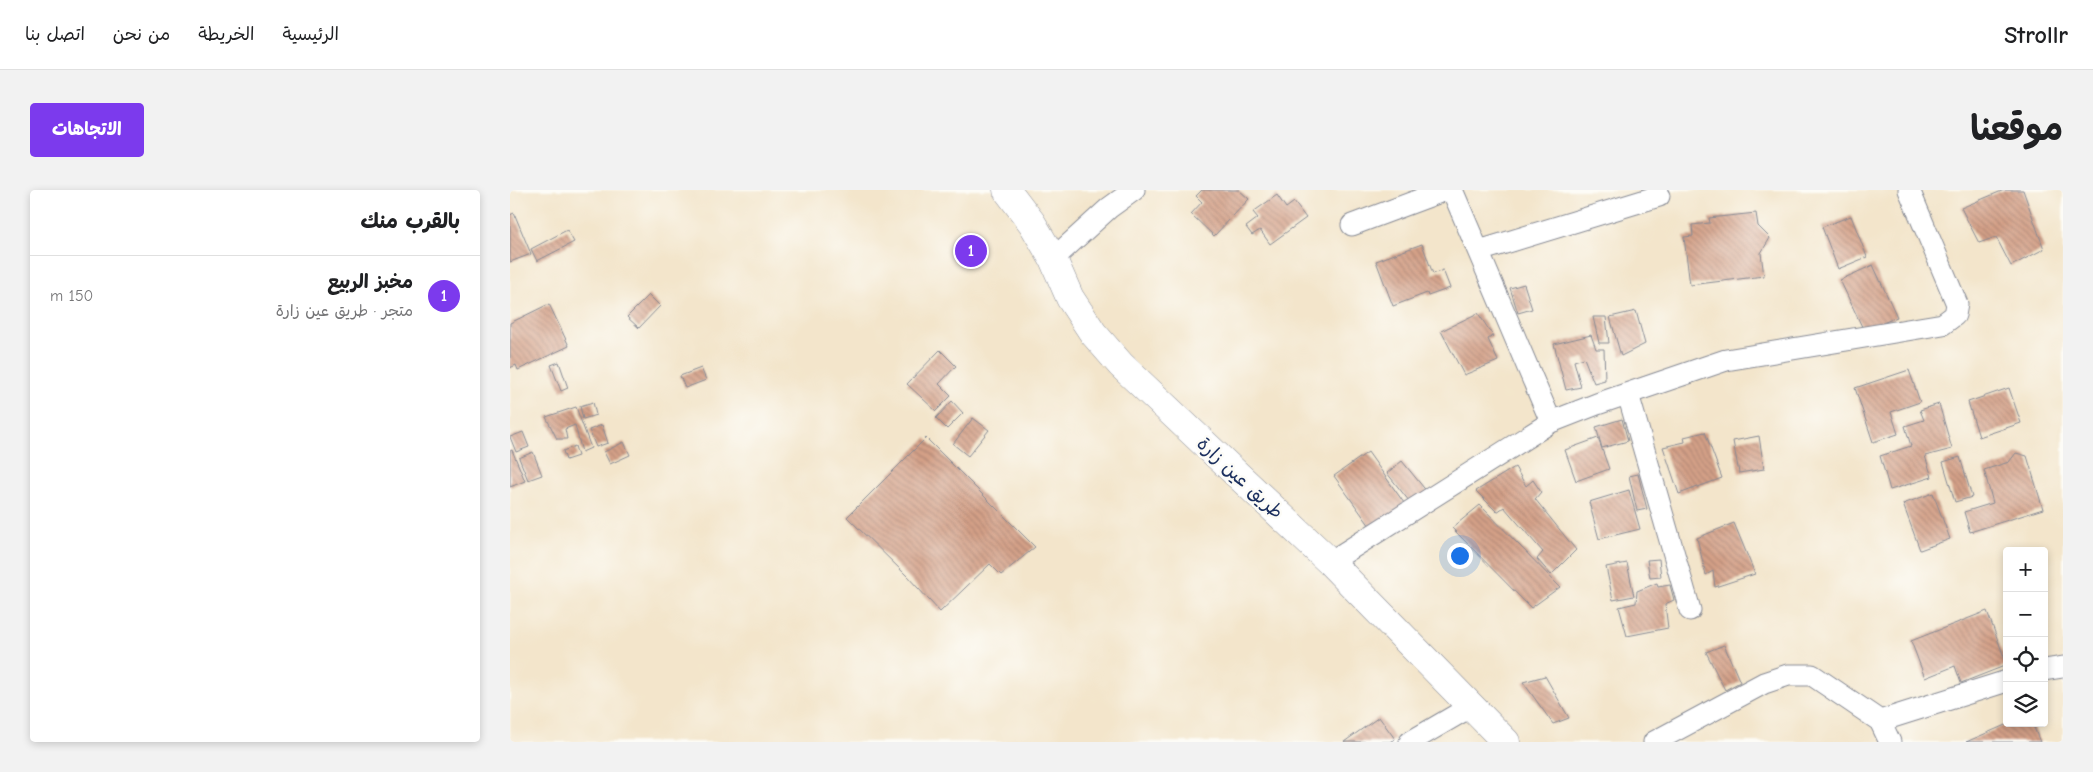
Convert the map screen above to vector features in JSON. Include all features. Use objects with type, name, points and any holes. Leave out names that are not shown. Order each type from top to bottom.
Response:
[{"type":"main road","name":"طريق عين زارة","points":[[1007,190],[1032,223],[1053,259],[1070,298],[1093,333],[1121,365],[1330,562],[1506,742]]},
{"type":"street","points":[[1053,259],[1109,208],[1134,190]]},
{"type":"street","points":[[1330,562],[1551,422],[1597,404],[1726,360],[1943,324],[1955,315],[1957,304],[1909,190]]},
{"type":"street","points":[[1352,225],[1444,191],[1453,192],[1551,422]]},
{"type":"street","points":[[1479,251],[1659,196]]},
{"type":"street","points":[[1628,394],[1690,610]]},
{"type":"street","points":[[2048,669],[2063,667]]},
{"type":"street","points":[[1654,742],[1764,683],[1788,675],[1812,675],[1880,721],[1890,742]]},
{"type":"street","points":[[1880,721],[2004,682]]},
{"type":"street","points":[[1410,742],[1470,707]]},
{"type":"building","points":[[1202,190],[1239,190],[1249,199],[1214,236],[1191,214],[1202,202],[1196,196]]},
{"type":"building","points":[[2004,190],[2023,190],[2044,249],[2011,266],[1996,237],[1979,243],[1961,208]]},
{"type":"building","points":[[1277,195],[1286,208],[1294,202],[1306,218],[1270,244],[1260,230],[1252,235],[1246,227],[1258,218],[1253,212]]},
{"type":"building","points":[[514,213],[531,254],[510,262],[510,215]]},
{"type":"building","points":[[1756,213],[1758,226],[1770,238],[1761,253],[1764,276],[1690,285],[1684,237],[1693,236],[1692,225],[1710,223],[1709,218]]},
{"type":"building","points":[[1851,216],[1867,257],[1838,269],[1822,227]]},
{"type":"building","points":[[567,230],[574,242],[537,261],[531,249]]},
{"type":"building","points":[[1422,244],[1433,274],[1443,270],[1450,288],[1428,296],[1427,293],[1393,306],[1376,261]]},
{"type":"building","points":[[1873,265],[1897,317],[1864,331],[1840,280]]},
{"type":"building","points":[[1524,284],[1532,309],[1518,313],[1510,288]]},
{"type":"building","points":[[649,295],[660,306],[639,328],[627,317]]},
{"type":"building","points":[[549,304],[569,346],[518,370],[516,365],[510,368],[510,323]]},
{"type":"building","points":[[1636,311],[1645,344],[1621,356],[1610,317]]},
{"type":"building","points":[[1478,313],[1493,336],[1488,339],[1498,361],[1464,375],[1441,331]]},
{"type":"building","points":[[1593,317],[1606,317],[1609,343],[1599,343]]},
{"type":"building","points":[[1591,335],[1596,349],[1604,349],[1605,380],[1594,383],[1584,358],[1574,361],[1581,387],[1566,390],[1554,344]]},
{"type":"building","points":[[940,350],[956,366],[939,384],[951,396],[936,411],[907,384]]},
{"type":"building","points":[[559,362],[568,388],[561,391],[551,365]]},
{"type":"building","points":[[701,368],[706,380],[685,388],[680,376]]},
{"type":"building","points":[[1909,370],[1920,402],[1891,412],[1898,434],[1873,442],[1855,388]]},
{"type":"building","points":[[2009,388],[2021,423],[1979,437],[1968,402]]},
{"type":"building","points":[[952,401],[963,413],[947,429],[936,418]]},
{"type":"building","points":[[593,402],[596,415],[583,419],[580,406]]},
{"type":"building","points":[[1939,404],[1952,449],[1925,456],[1932,477],[1890,490],[1880,456],[1911,446],[1905,426],[1924,420],[1920,410]]},
{"type":"building","points":[[576,407],[591,448],[582,452],[575,425],[565,429],[567,439],[557,439],[546,417]]},
{"type":"building","points":[[973,418],[989,430],[968,456],[953,444]]},
{"type":"building","points":[[1622,419],[1628,441],[1602,448],[1596,427]]},
{"type":"building","points":[[602,425],[608,443],[596,447],[589,430]]},
{"type":"building","points":[[523,432],[529,447],[516,452],[510,437]]},
{"type":"building","points":[[1705,432],[1722,478],[1679,494],[1663,447],[1685,442],[1684,437]]},
{"type":"building","points":[[1759,436],[1764,469],[1739,473],[1733,441]]},
{"type":"building","points":[[926,438],[1035,547],[1001,575],[990,564],[940,612],[907,576],[847,517]]},
{"type":"building","points":[[1598,438],[1609,469],[1576,481],[1565,450]]},
{"type":"building","points":[[624,442],[630,455],[610,464],[604,452]]},
{"type":"building","points":[[575,446],[578,456],[566,460],[563,451]]},
{"type":"building","points":[[512,450],[525,481],[510,487],[510,451]]},
{"type":"building","points":[[533,452],[542,475],[528,480],[519,458]]},
{"type":"building","points":[[1368,452],[1409,510],[1375,533],[1334,476]]},
{"type":"building","points":[[2016,453],[2027,456],[2043,509],[1970,532],[1964,512],[1993,503],[1984,470],[2009,462]]},
{"type":"building","points":[[1960,457],[1972,497],[1955,502],[1943,462]]},
{"type":"building","points":[[1402,461],[1428,493],[1413,506],[1387,473]]},
{"type":"building","points":[[1515,467],[1526,486],[1533,480],[1541,492],[1535,499],[1576,550],[1551,575],[1537,559],[1543,552],[1504,507],[1497,512],[1476,491]]},
{"type":"building","points":[[1638,474],[1647,509],[1637,511],[1629,476]]},
{"type":"building","points":[[1629,490],[1640,529],[1599,539],[1589,502]]},
{"type":"building","points":[[1933,493],[1950,539],[1920,550],[1903,504]]},
{"type":"building","points":[[1480,505],[1560,587],[1531,608],[1452,528]]},
{"type":"building","points":[[1734,523],[1755,574],[1715,587],[1713,571],[1706,575],[1697,538]]},
{"type":"building","points":[[1659,559],[1661,577],[1650,578],[1647,560]]},
{"type":"building","points":[[1627,563],[1634,596],[1613,600],[1606,567]]},
{"type":"building","points":[[1657,583],[1658,587],[1670,585],[1674,600],[1665,604],[1668,628],[1627,636],[1619,607],[1636,603],[1637,591]]},
{"type":"building","points":[[1987,611],[2003,654],[2003,667],[1961,683],[1955,666],[1925,678],[1911,641]]},
{"type":"building","points":[[1724,645],[1740,682],[1725,690],[1706,652]]},
{"type":"building","points":[[1545,676],[1569,718],[1553,724],[1523,682]]},
{"type":"building","points":[[1379,717],[1395,739],[1391,742],[1344,742]]},
{"type":"building","points":[[2003,726],[2034,727],[2040,742],[1966,742]]},
{"type":"place","name":"مخبز الربيع","points":[[971,251]]}]
